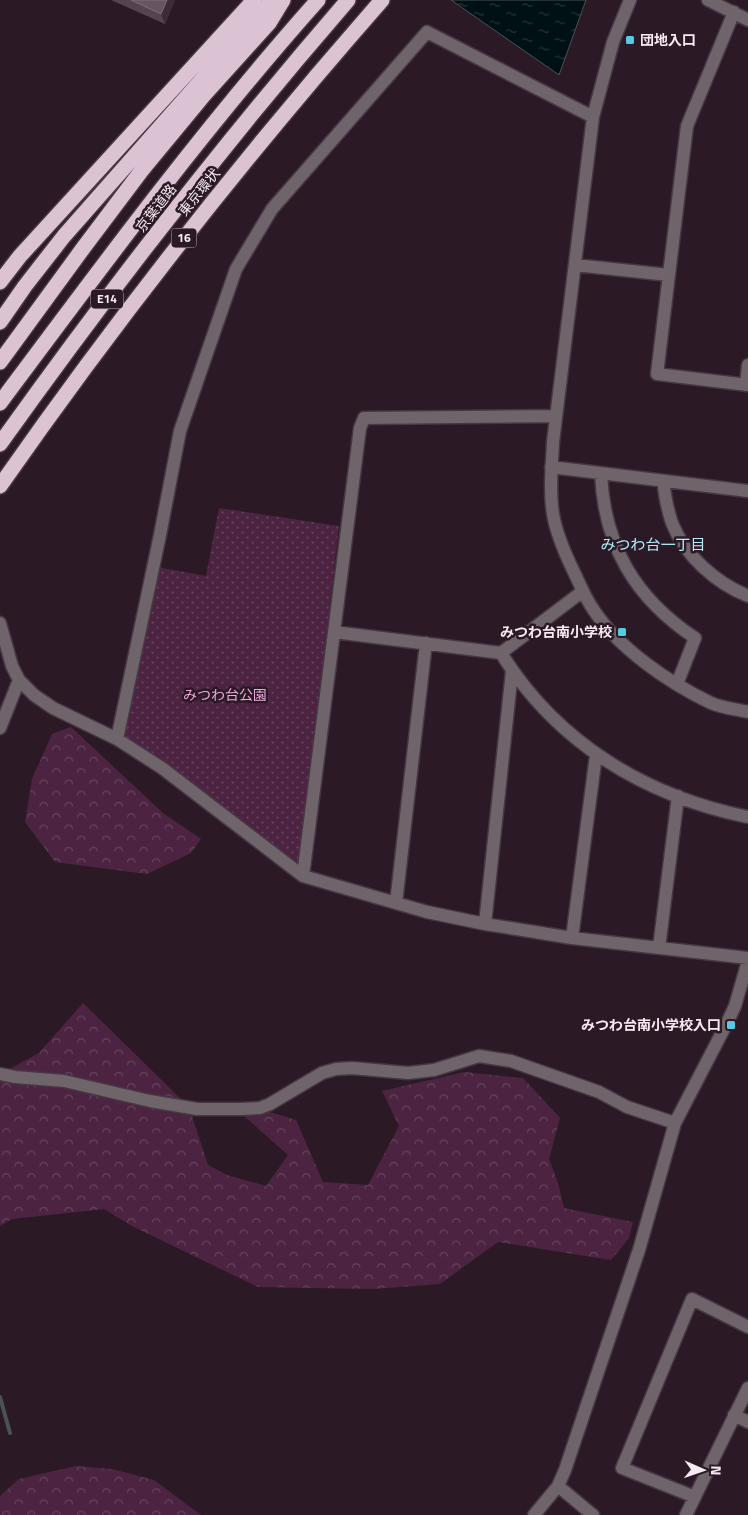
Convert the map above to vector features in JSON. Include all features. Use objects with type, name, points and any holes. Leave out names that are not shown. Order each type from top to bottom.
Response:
[{"type":"highway","points":[[0,282],[20,256],[254,0]]},
{"type":"highway","points":[[0,322],[64,236],[272,0]]},
{"type":"highway","points":[[0,362],[142,170],[204,95],[269,22],[283,0]]},
{"type":"highway","name":"京葉道路","points":[[0,404],[116,249],[201,141],[318,0]]},
{"type":"highway","name":"京葉道路","points":[[0,444],[128,271],[217,156],[348,0]]},
{"type":"highway","name":"東京環状","points":[[0,486],[104,343],[211,202],[382,0]]},
{"type":"street","points":[[630,0],[613,42],[593,117],[556,416],[552,467],[553,514],[563,549],[583,591],[593,609],[618,639],[643,661],[677,684],[712,703],[748,712]]},
{"type":"street","points":[[708,0],[748,20]]},
{"type":"street","points":[[734,12],[687,126],[658,374],[747,385],[748,365]]},
{"type":"street","points":[[116,740],[180,431],[236,269],[272,209],[427,32],[593,117]]},
{"type":"street","points":[[575,265],[669,274]]},
{"type":"street","points":[[302,876],[360,428],[364,418],[556,416]]},
{"type":"street","points":[[552,467],[748,491]]},
{"type":"street","points":[[601,473],[605,512],[612,537],[623,562],[636,584],[656,607],[674,624],[695,638],[677,684]]},
{"type":"street","points":[[663,481],[667,507],[684,545],[712,576],[748,596]]},
{"type":"street","points":[[334,632],[501,653],[583,591]]},
{"type":"street","points":[[0,623],[12,666],[19,680],[34,694],[53,708],[116,740],[162,768],[302,876],[427,912],[485,924],[572,938],[748,960],[735,1006],[675,1124],[639,1250],[558,1486],[534,1515]]},
{"type":"street","points":[[396,903],[426,643]]},
{"type":"street","points":[[501,653],[512,671],[540,705],[564,729],[596,755],[652,786],[678,796],[748,817]]},
{"type":"street","points":[[485,924],[512,671]]},
{"type":"street","points":[[0,728],[19,680]]},
{"type":"street","points":[[572,938],[596,755]]},
{"type":"street","points":[[659,948],[678,796]]},
{"type":"street","points":[[0,1074],[64,1081],[150,1101],[197,1109],[242,1109],[260,1108],[270,1104],[322,1073],[336,1069],[352,1068],[408,1073],[434,1070],[479,1056],[511,1061],[599,1092],[627,1107],[675,1124]]},
{"type":"street","points":[[695,1497],[622,1468],[692,1299],[748,1327]]},
{"type":"street","points":[[686,1515],[748,1388]]},
{"type":"street","points":[[734,1415],[748,1422]]},
{"type":"street","points":[[558,1486],[593,1515]]},
{"type":"green space","name":"みつわ台公園","points":[[219,508],[339,526],[300,866],[122,735],[157,567],[206,576]]},
{"type":"green space","points":[[71,727],[163,813],[201,839],[191,853],[147,874],[55,862],[25,822],[32,779],[52,734]]},
{"type":"green space","points":[[83,1003],[189,1107],[208,1165],[227,1175],[266,1186],[288,1155],[243,1115],[270,1112],[296,1120],[323,1182],[368,1185],[399,1126],[382,1091],[464,1072],[523,1078],[560,1118],[549,1159],[558,1183],[564,1208],[633,1222],[629,1238],[611,1260],[498,1242],[440,1284],[373,1289],[258,1287],[132,1226],[104,1209],[12,1219],[0,1226],[0,1074],[39,1053]]},
{"type":"green space","points":[[76,1466],[112,1469],[154,1480],[201,1515],[0,1515],[0,1496],[19,1479]]},
{"type":"water","points":[[451,0],[586,0],[559,75]]},
{"type":"building","points":[[131,0],[167,0],[161,14]]},
{"type":"waterway","points":[[0,1397],[10,1433]]},
{"type":"place","name":"団地入口","points":[[630,40]]},
{"type":"place","name":"みつわ台南小学校","points":[[622,632]]},
{"type":"place","name":"みつわ台南小学校入口","points":[[731,1025]]},
{"type":"district","name":"みつわ台一丁目","points":[[653,545]]}]
